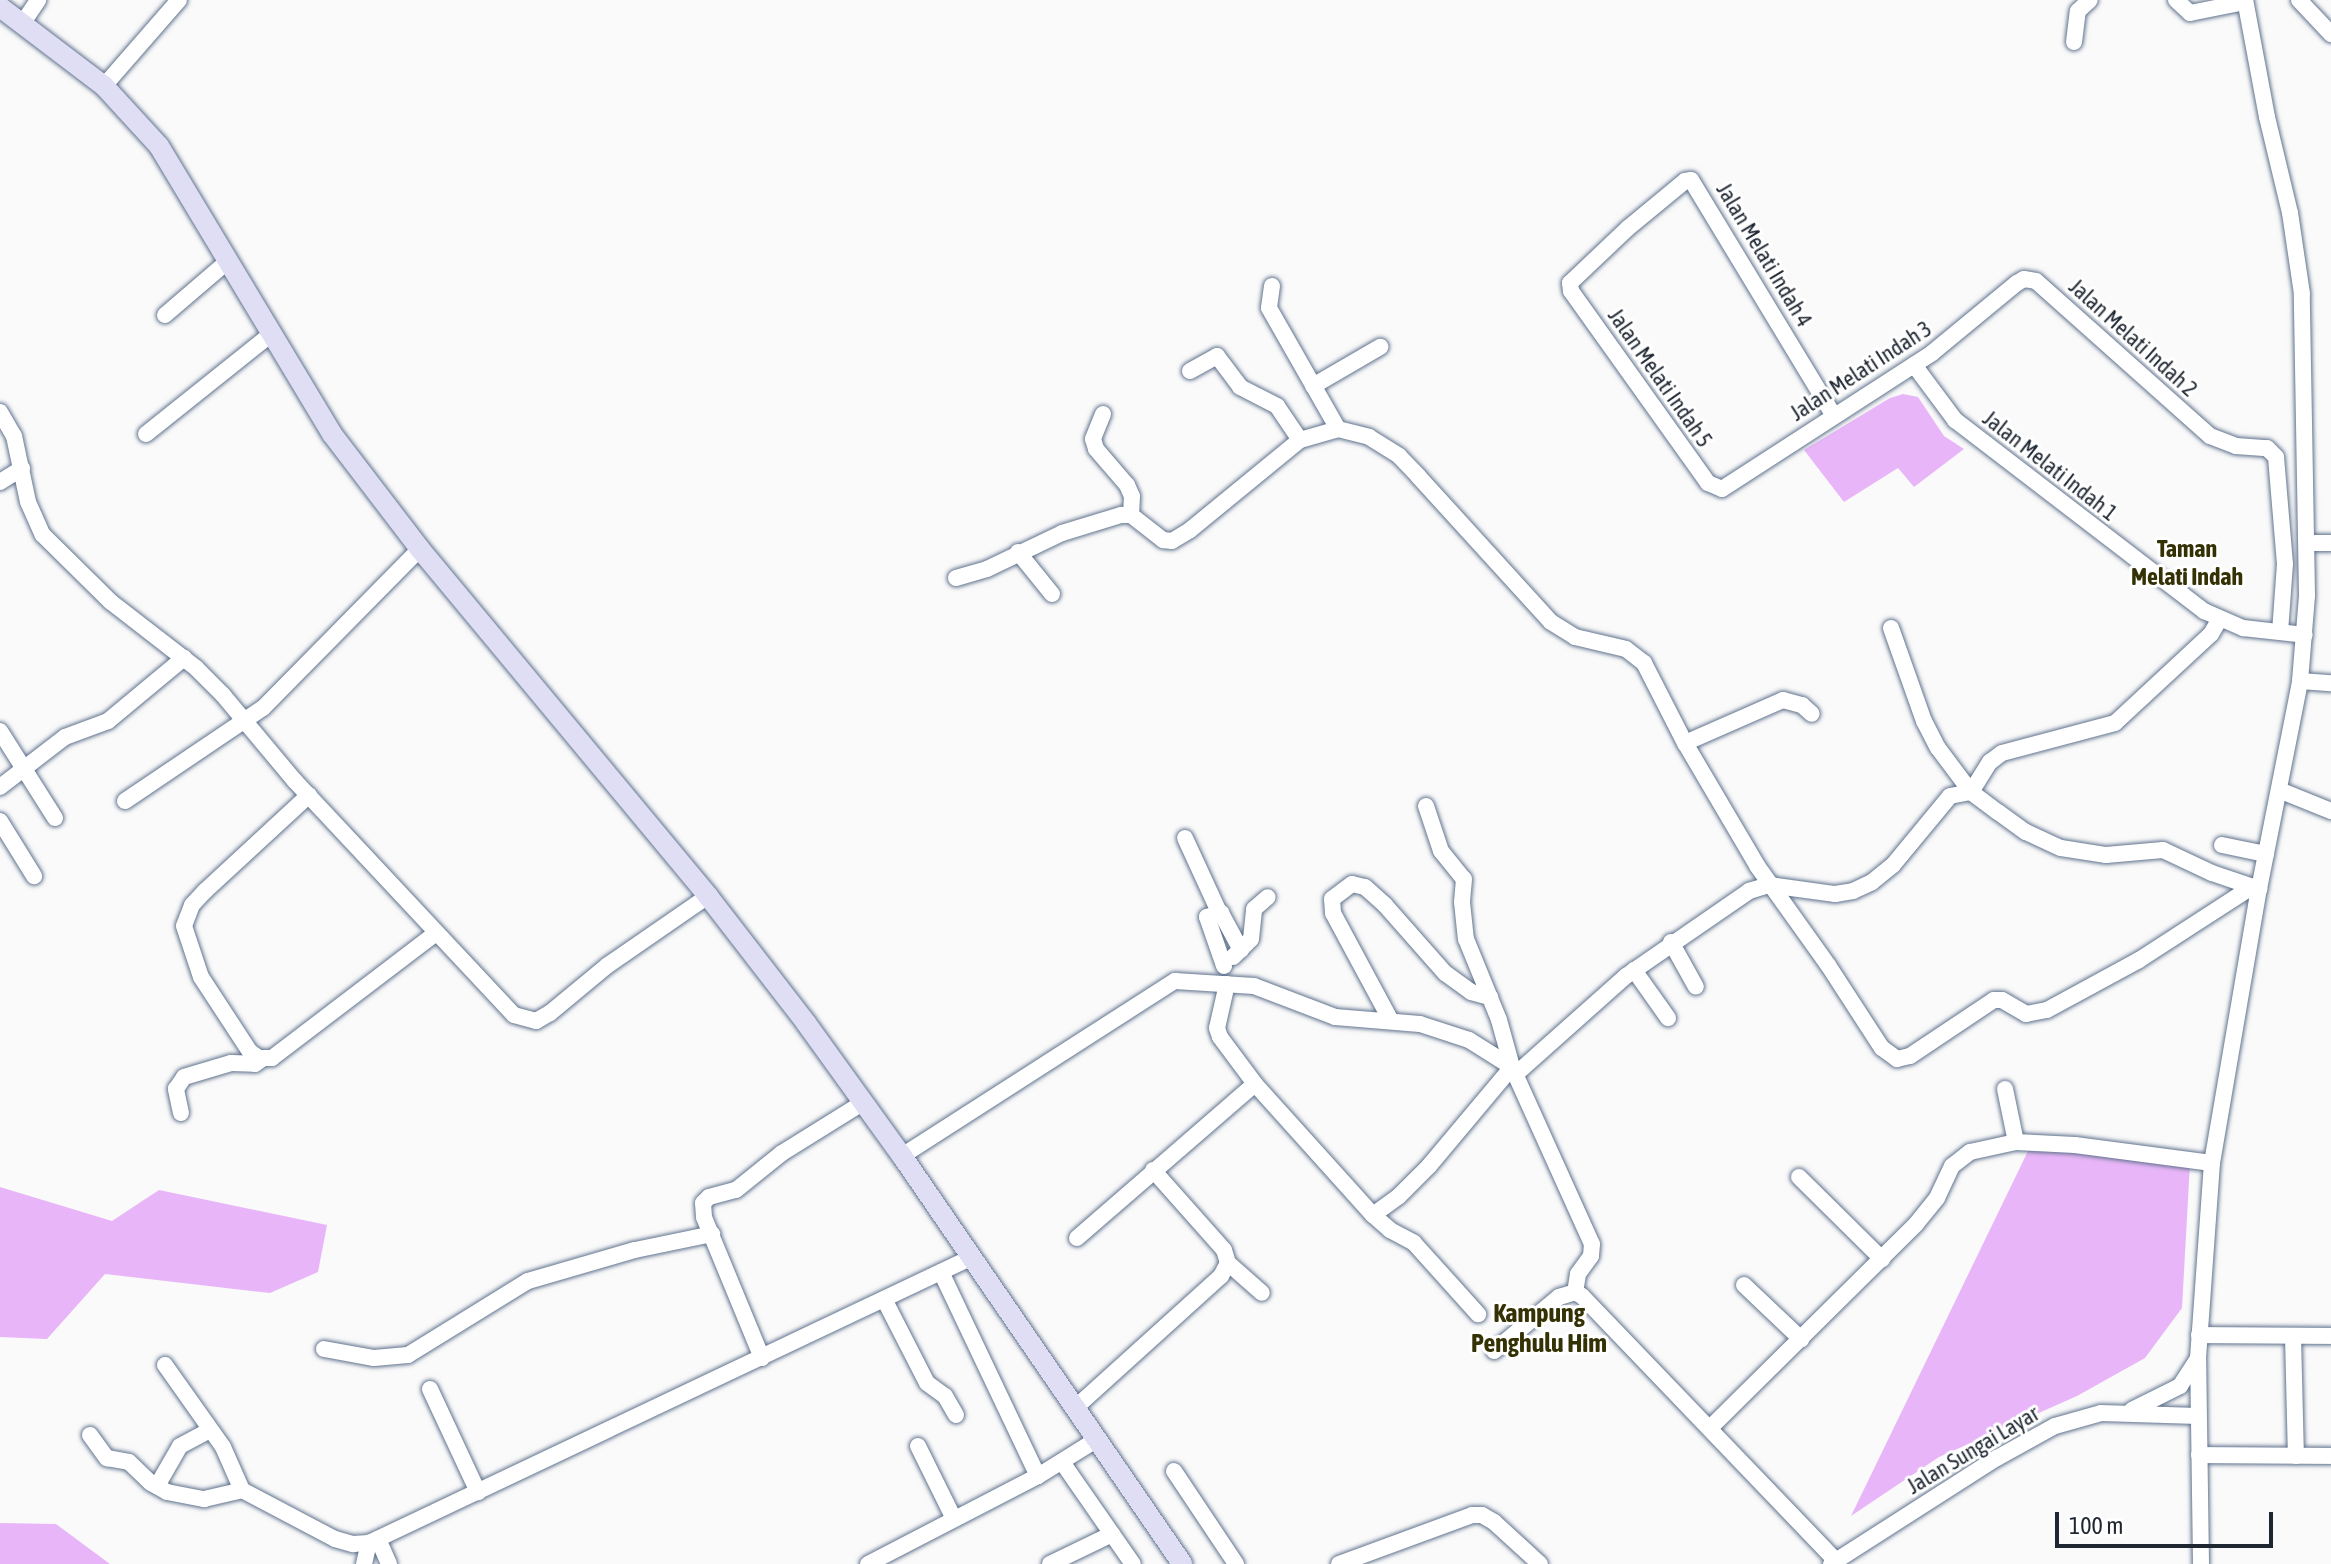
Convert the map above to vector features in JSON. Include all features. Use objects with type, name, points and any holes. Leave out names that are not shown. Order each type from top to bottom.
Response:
[{"type":"main road","points":[[0,7],[104,86],[159,146],[332,434],[420,549],[708,896],[864,1102],[1182,1564]]},
{"type":"street","points":[[22,24],[38,0]]},
{"type":"street","points":[[104,86],[179,0]]},
{"type":"street","points":[[2074,42],[2078,11],[2090,0]]},
{"type":"street","points":[[2176,0],[2190,13],[2245,1],[2267,117],[2290,213],[2302,294],[2307,543],[2305,635],[2300,681],[2266,854],[2255,888],[2212,1163],[2198,1358],[2201,1564]]},
{"type":"street","points":[[2299,0],[2331,34]]},
{"type":"street","name":"Jalan Melati Indah 4","points":[[1571,291],[1570,283],[1574,276],[1685,181],[1691,180],[1834,416]]},
{"type":"street","points":[[165,315],[228,261]]},
{"type":"street","name":"Jalan Melati Indah 3","points":[[1716,489],[1722,489],[1914,365],[2024,279]]},
{"type":"street","name":"Jalan Melati Indah 2","points":[[2024,279],[2042,285],[2210,436],[2236,446],[2267,448],[2279,463],[2285,564],[2280,632]]},
{"type":"street","points":[[1272,286],[1269,308],[1338,429]]},
{"type":"street","name":"Jalan Melati Indah 5","points":[[1571,291],[1708,483],[1716,489]]},
{"type":"street","points":[[146,434],[270,335]]},
{"type":"street","points":[[1313,386],[1380,347]]},
{"type":"street","points":[[1190,371],[1217,356],[1246,392],[1259,394],[1277,406],[1300,440]]},
{"type":"street","name":"Jalan Melati Indah 1","points":[[1914,365],[1955,420],[2219,620],[2243,628],[2305,635]]},
{"type":"street","points":[[0,412],[14,436],[28,502],[43,535],[111,602],[184,658],[246,720],[309,795],[502,1005],[525,1021],[536,1021],[608,965],[708,896]]},
{"type":"street","points":[[1103,414],[1093,439],[1096,449],[1127,485],[1132,496],[1131,515]]},
{"type":"street","points":[[1131,515],[1163,540],[1180,538],[1300,440],[1338,429],[1369,437],[1399,456],[1551,622],[1575,637],[1614,644],[1636,654],[1650,672],[1685,743],[1769,885],[1828,965],[1882,1048],[1897,1059],[1910,1056],[1994,1000],[2002,1000],[2026,1014],[2047,1010],[2139,960],[2255,888]]},
{"type":"street","points":[[0,482],[22,468]]},
{"type":"street","points":[[956,578],[987,569],[1062,533],[1131,515]]},
{"type":"street","points":[[2307,543],[2331,543]]},
{"type":"street","points":[[125,801],[246,720],[287,687],[420,549]]},
{"type":"street","points":[[1018,552],[1052,594]]},
{"type":"street","points":[[1373,1215],[1399,1196],[1429,1166],[1514,1070],[1671,942],[1749,891],[1769,885],[1835,894],[1853,891],[1872,882],[1893,865],[1950,796],[1971,792],[1990,762],[2002,753],[2093,732],[2115,723],[2211,634],[2219,620]]},
{"type":"street","points":[[1891,628],[1931,735],[1971,792],[2026,832],[2061,848],[2106,855],[2156,850],[2171,852],[2212,873],[2255,888]]},
{"type":"street","points":[[0,787],[65,737],[108,721],[184,658]]},
{"type":"street","points":[[2300,681],[2331,683]]},
{"type":"street","points":[[1685,743],[1783,700],[1802,705],[1812,714]]},
{"type":"street","points":[[0,731],[55,818]]},
{"type":"street","points":[[2279,790],[2331,811]]},
{"type":"street","points":[[262,1059],[239,1040],[201,977],[184,926],[192,905],[205,891],[309,795]]},
{"type":"street","points":[[1426,806],[1441,851],[1464,879],[1462,902],[1466,939],[1490,997],[1514,1070],[1592,1244],[1591,1256],[1578,1274],[1575,1292]]},
{"type":"street","points":[[0,821],[34,876]]},
{"type":"street","points":[[1185,838],[1219,912],[1241,950]]},
{"type":"street","points":[[2222,845],[2266,854]]},
{"type":"street","points":[[1390,1019],[1333,913],[1332,899],[1352,884],[1365,887],[1385,905],[1445,973],[1471,992],[1490,997]]},
{"type":"street","points":[[1208,981],[1253,934],[1254,909],[1268,897]]},
{"type":"street","points":[[1219,912],[1206,919],[1224,966]]},
{"type":"street","points":[[181,1113],[176,1089],[184,1077],[231,1063],[255,1064],[272,1058],[436,933]]},
{"type":"street","points":[[1671,942],[1696,987]]},
{"type":"street","points":[[1634,970],[1668,1018]]},
{"type":"street","points":[[902,1156],[1160,987],[1184,980],[1271,991],[1340,1018],[1390,1019],[1462,1037],[1514,1070]]},
{"type":"street","points":[[1227,984],[1217,1028],[1220,1037],[1255,1084],[1373,1215],[1390,1230],[1414,1243],[1478,1314]]},
{"type":"street","points":[[1077,1238],[1255,1084]]},
{"type":"street","points":[[2005,1089],[2016,1142]]},
{"type":"street","points":[[762,1358],[701,1208],[709,1197],[736,1190],[782,1153],[864,1102]]},
{"type":"street","points":[[1710,1428],[1930,1208],[1957,1160],[1981,1147],[2016,1142],[2100,1146],[2212,1163]]},
{"type":"street","points":[[1153,1170],[1224,1250],[1228,1263],[1262,1293]]},
{"type":"street","points":[[1799,1177],[1882,1259]]},
{"type":"street","points":[[324,1349],[374,1358],[408,1355],[528,1281],[708,1226]]},
{"type":"street","points":[[90,1435],[107,1458],[129,1462],[157,1486],[185,1498],[204,1499],[242,1490],[335,1539],[374,1541],[972,1257]]},
{"type":"street","points":[[1075,1408],[1214,1284],[1228,1263]]},
{"type":"street","points":[[941,1272],[1038,1476]]},
{"type":"street","points":[[1744,1285],[1801,1339]]},
{"type":"street","points":[[1494,1351],[1550,1303],[1575,1292]]},
{"type":"street","points":[[1575,1292],[1591,1304],[1710,1428],[1833,1562]]},
{"type":"street","points":[[884,1299],[927,1383],[945,1396],[956,1415]]},
{"type":"street","points":[[2199,1335],[2331,1336]]},
{"type":"street","points":[[2293,1336],[2296,1456]]},
{"type":"street","points":[[2127,1411],[2155,1401],[2180,1386],[2198,1358]]},
{"type":"street","points":[[165,1365],[235,1470],[242,1490]]},
{"type":"street","points":[[430,1389],[478,1492]]},
{"type":"street","name":"Jalan Sungai Layar","points":[[1833,1562],[1997,1458],[2055,1426],[2085,1416],[2127,1411],[2198,1416]]},
{"type":"street","points":[[157,1486],[180,1446],[210,1430]]},
{"type":"street","points":[[872,1563],[1038,1476],[1096,1440]]},
{"type":"street","points":[[918,1446],[954,1519]]},
{"type":"street","points":[[2199,1455],[2331,1456]]},
{"type":"street","points":[[1062,1462],[1133,1564]]},
{"type":"street","points":[[1174,1471],[1236,1564]]},
{"type":"street","points":[[1339,1564],[1472,1515],[1482,1515],[1540,1564]]},
{"type":"street","points":[[1050,1564],[1112,1534]]},
{"type":"street","points":[[364,1564],[374,1541]]},
{"type":"street","points":[[374,1541],[389,1564]]},
{"type":"shaded area","points":[[1903,394],[1918,397],[1944,436],[1964,449],[1914,487],[1898,468],[1844,502],[1804,450],[1890,398]]},
{"type":"shaded area","points":[[2029,1149],[2101,1151],[2190,1163],[2182,1308],[2145,1358],[2077,1396],[1939,1457],[1851,1516]]},
{"type":"shaded area","points":[[0,1187],[112,1221],[159,1190],[327,1225],[318,1272],[270,1293],[105,1274],[47,1339],[0,1337]]},
{"type":"shaded area","points":[[0,1523],[56,1524],[110,1564],[0,1564]]},
{"type":"district","name":"Taman Melati Indah","points":[[2187,563]]},
{"type":"district","name":"Kampung Penghulu Him","points":[[1539,1329]]}]
